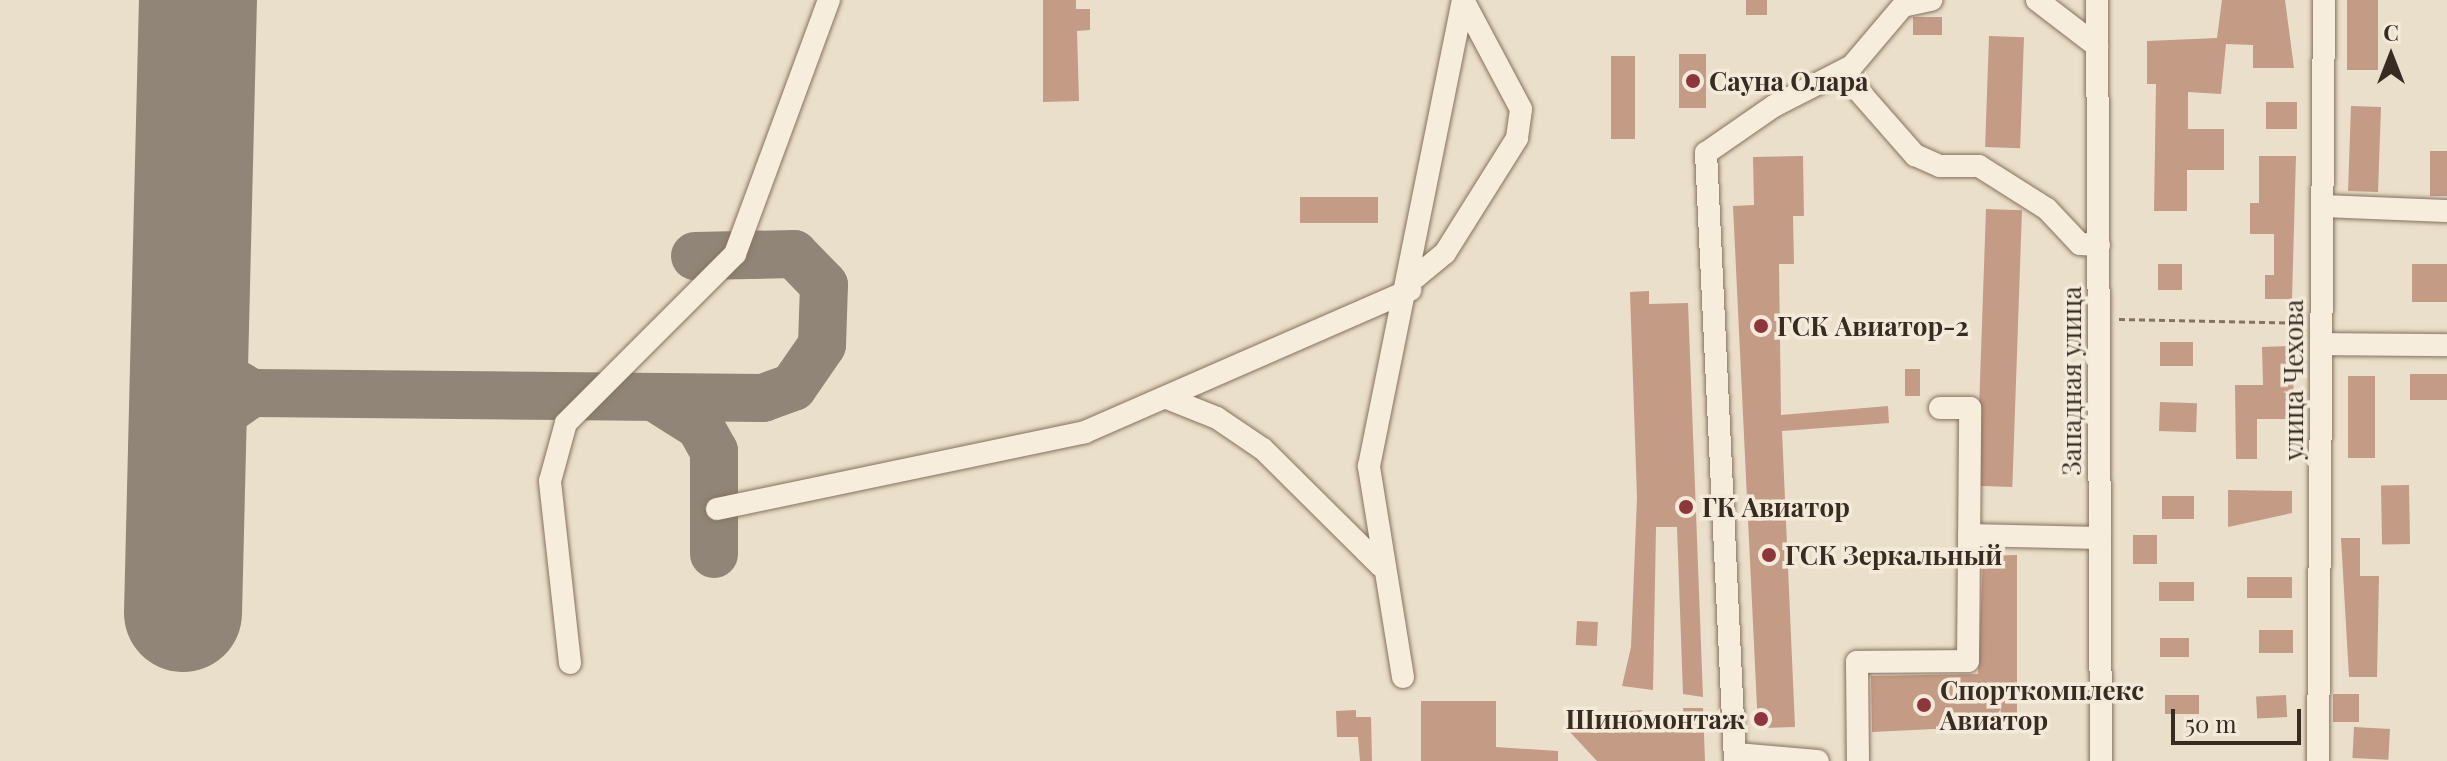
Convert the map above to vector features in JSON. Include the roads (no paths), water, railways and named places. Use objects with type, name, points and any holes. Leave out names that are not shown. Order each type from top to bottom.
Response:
[{"type":"street","points":[[570,663],[552,515],[556,448],[583,398],[735,254],[829,0]]},
{"type":"street","points":[[1403,677],[1380,565],[1369,466],[1410,286],[1441,84],[1463,0]]},
{"type":"street","points":[[717,509],[1085,432],[1167,398],[1410,286],[1445,253],[1517,138],[1521,109],[1463,0]]},
{"type":"street","points":[[1818,761],[1736,757],[1706,153],[1842,72],[1908,2],[1931,0]]},
{"type":"street","points":[[2037,0],[2097,46]]},
{"type":"street","name":"Западная улица","points":[[2097,0],[2101,761]]},
{"type":"street","name":"улица Чехова","points":[[2318,761],[2324,0]]},
{"type":"street","points":[[1842,72],[1915,155],[1940,166],[1979,166],[2047,209],[2080,244],[2099,245]]},
{"type":"street","points":[[2322,206],[2447,211]]},
{"type":"street","points":[[2321,334],[2447,345]]},
{"type":"street","points":[[1167,398],[1217,418],[1263,449],[1380,565]]},
{"type":"street","points":[[1858,761],[1857,662],[1968,661],[1970,408],[1940,408]]},
{"type":"street","points":[[1969,535],[2100,538]]},
{"type":"place","name":"Сауна Олара","points":[[1693,81]]},
{"type":"place","name":"ГСК Авиатор-2","points":[[1761,326]]},
{"type":"place","name":"ГК Авиатор","points":[[1686,507]]},
{"type":"place","name":"ГСК Зеркальный","points":[[1769,555]]},
{"type":"place","name":"Спорткомплекс Авиатор","points":[[1924,705]]},
{"type":"place","name":"Шиномонтаж","points":[[1761,719]]}]
